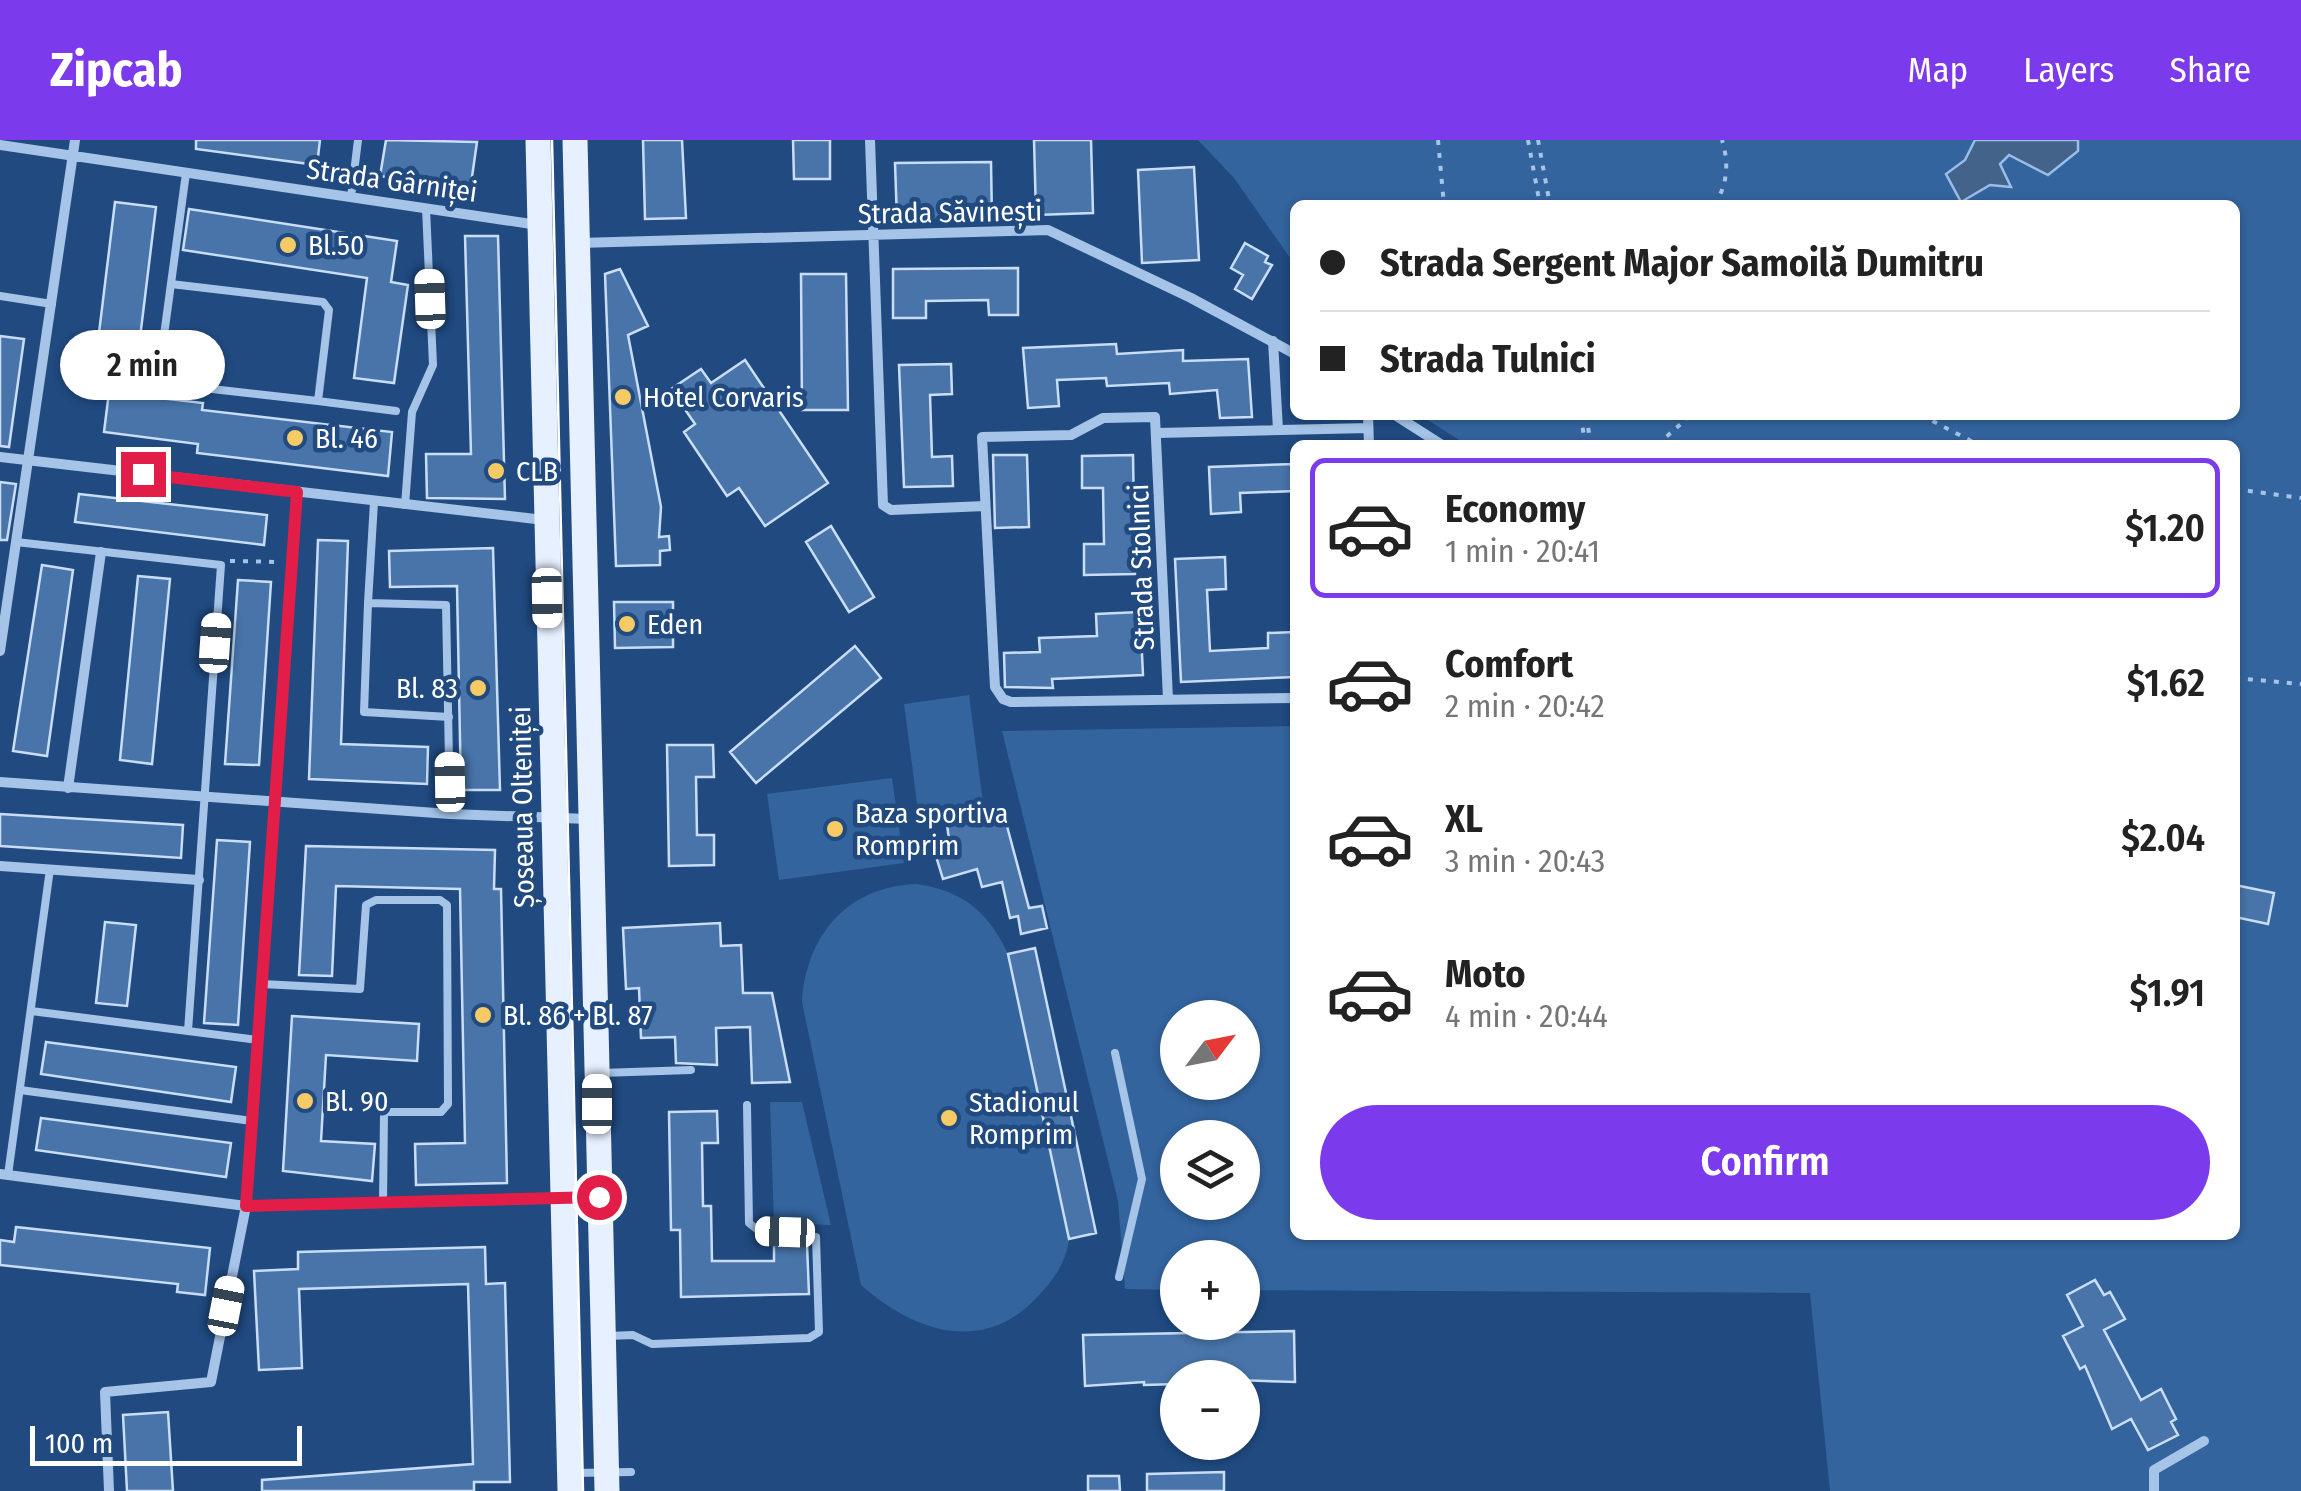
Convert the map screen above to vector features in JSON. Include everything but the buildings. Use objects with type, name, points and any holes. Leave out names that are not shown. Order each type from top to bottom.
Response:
[{"type":"main road","name":"Șoseaua Olteniței","points":[[538,140],[570,1482]]},
{"type":"main road","name":"Șoseaua Olteniței","points":[[575,140],[603,1336],[615,1478]]},
{"type":"street","points":[[0,651],[75,140]]},
{"type":"street","points":[[870,140],[883,505],[891,510],[984,506]]},
{"type":"street","name":"Strada Gârniței","points":[[0,145],[540,225]]},
{"type":"street","name":"Strada Săvinești","points":[[578,243],[1032,230],[1058,233],[1290,351]]},
{"type":"street","points":[[1273,341],[1278,430]]},
{"type":"street","points":[[1290,698],[1012,702],[997,694],[982,437],[1071,435],[1103,418],[1152,416],[1158,422],[1158,433],[1278,430],[1368,421]]},
{"type":"street","points":[[1403,420],[1434,440]]},
{"type":"street","name":"Strada Stolnici","points":[[1158,433],[1168,699]]},
{"type":"street","points":[[0,457],[545,520]]},
{"type":"street","points":[[109,1491],[106,1392],[211,1382],[246,1206],[297,492]]},
{"type":"street","points":[[0,540],[16,542]]},
{"type":"street","points":[[68,788],[102,552]]},
{"type":"street","points":[[0,782],[450,814],[593,819]]},
{"type":"street","points":[[0,866],[199,880]]},
{"type":"street","points":[[4,1174],[246,1206],[599,1197]]},
{"type":"street","points":[[2154,1491],[2154,1470],[2204,1441]]},
{"type":"lane","points":[[351,197],[358,140]]},
{"type":"lane","points":[[186,172],[159,372],[168,384],[396,411]]},
{"type":"lane","points":[[405,505],[412,412],[433,365],[426,208]]},
{"type":"lane","points":[[171,284],[323,302],[329,310],[318,401]]},
{"type":"lane","points":[[0,296],[52,304]]},
{"type":"lane","points":[[374,502],[364,712],[449,717]]},
{"type":"lane","points":[[16,542],[221,565],[188,1032]]},
{"type":"lane","points":[[368,603],[446,605],[450,814]]},
{"type":"lane","points":[[4,1174],[20,1090],[50,869]]},
{"type":"lane","points":[[262,984],[360,989],[366,905],[376,900],[440,900],[448,906],[448,1106],[438,1112],[384,1112],[383,1204]]},
{"type":"lane","points":[[31,1011],[258,1040]]},
{"type":"lane","points":[[1115,1053],[1142,1179],[1119,1277]]},
{"type":"lane","points":[[597,1072],[691,1070]]},
{"type":"lane","points":[[20,1090],[252,1121]]},
{"type":"lane","points":[[603,1336],[633,1335],[652,1344],[810,1338],[818,1332],[816,1236],[760,1232],[749,1223],[747,1105]]},
{"type":"lane","name":"Șoseaua Olteniței","points":[[570,1482],[615,1478]]},
{"type":"path","points":[[1438,140],[1444,200]]},
{"type":"path","points":[[1528,140],[1539,200]]},
{"type":"path","points":[[1538,140],[1549,200]]},
{"type":"path","points":[[1717,200],[1724,190],[1727,169],[1722,140]]},
{"type":"path","points":[[1663,440],[1685,420]]},
{"type":"path","points":[[1931,420],[1969,440]]},
{"type":"path","points":[[2240,490],[2301,498]]},
{"type":"path","points":[[221,565],[232,560],[292,563]]},
{"type":"path","points":[[2240,678],[2301,684]]},
{"type":"shaded area","points":[[1198,140],[2301,140],[2301,1491],[1830,1491],[1810,1293],[1260,1290],[1260,1240],[1160,1240],[1160,1290],[1125,1289],[1118,1201],[1002,731],[1290,726],[1290,1240],[2240,1240],[2240,440],[1459,440],[1428,420],[2240,420],[2240,200],[1290,200],[1290,258],[1234,178]]},
{"type":"shaded area","points":[[1975,140],[2078,140],[2078,151],[2048,175],[2009,155],[2000,164],[2011,187],[1990,185],[1960,200],[1946,174],[1965,160]]},
{"type":"shaded area","name":"Baza sportiva Romprim","points":[[969,695],[984,810],[919,818],[904,704]]},
{"type":"shaded area","name":"Baza sportiva Romprim","points":[[892,778],[904,863],[779,880],[767,794]]},
{"type":"shaded area","name":"Stadionul Romprim","points":[[917,884],[948,892],[973,906],[992,926],[1008,954],[1035,948],[1096,1233],[1069,1239],[1055,1276],[1019,1313],[997,1326],[974,1331],[950,1331],[927,1325],[882,1302],[861,1285],[802,1002],[812,956],[835,919],[870,894]]},
{"type":"shaded area","points":[[770,1102],[802,1102],[831,1225],[774,1223]]},
{"type":"tram line","points":[[552,140],[583,1491]]},
{"type":"place","name":"Bl.50","points":[[288,245]]},
{"type":"place","name":"Hotel Corvaris","points":[[623,397]]},
{"type":"place","name":"Bl. 46","points":[[295,438]]},
{"type":"place","name":"CLB","points":[[496,471]]},
{"type":"place","name":"Eden","points":[[627,624]]},
{"type":"place","name":"Bl. 83","points":[[478,688]]},
{"type":"place","name":"Baza sportiva Romprim","points":[[835,829]]},
{"type":"place","name":"Bl. 86 + Bl. 87","points":[[483,1015]]},
{"type":"place","name":"Bl. 90","points":[[305,1101]]},
{"type":"place","name":"Stadionul Romprim","points":[[949,1118]]},
{"type":"route","points":[[143,474],[297,492],[246,1206],[599,1197]]}]
